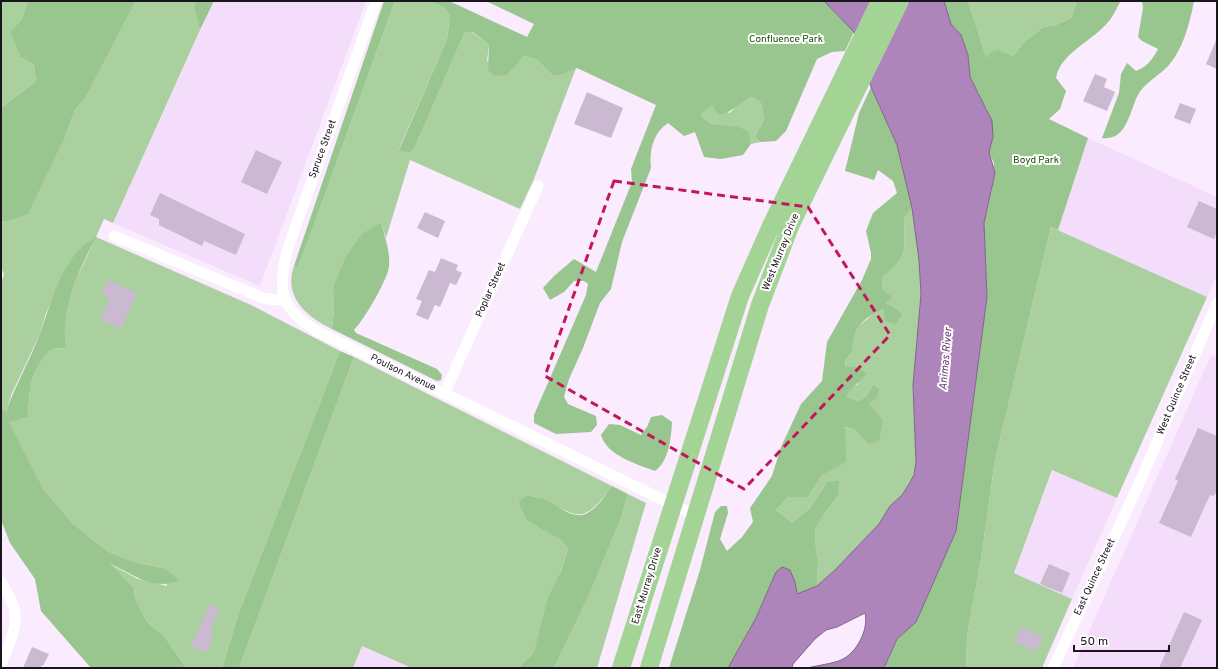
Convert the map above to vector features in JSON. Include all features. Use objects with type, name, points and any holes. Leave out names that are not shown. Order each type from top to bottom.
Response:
[{"type":"highway","name":"West Murray Drive","points":[[672,505],[740,296],[770,226],[880,1]]},
{"type":"highway","name":"West Murray Drive","points":[[696,516],[760,305],[774,266],[792,224],[900,1]]},
{"type":"highway","name":"East Murray Drive","points":[[621,668],[672,505]]},
{"type":"highway","points":[[650,668],[696,516]]},
{"type":"street","name":"Spruce Street","points":[[285,299],[281,288],[281,278],[287,251],[376,1]]},
{"type":"street","name":"Poplar Street","points":[[444,394],[538,186]]},
{"type":"street","points":[[114,236],[263,298],[275,300],[285,299]]},
{"type":"street","name":"Poulson Avenue","points":[[285,299],[291,310],[304,323],[317,331],[696,516]]},
{"type":"street","name":"West Quince Street","points":[[1138,486],[1217,303]]},
{"type":"street","name":"East Quince Street","points":[[1053,668],[1138,486]]},
{"type":"street","points":[[1,582],[14,607],[15,620],[13,636],[1,664]]},
{"type":"highlighted area","points":[[614,181],[808,207],[890,335],[744,489],[545,376]]},
{"type":"shaded area","points":[[214,1],[366,1],[260,286],[113,223]]},
{"type":"shaded area","points":[[1088,138],[1217,197],[1217,275],[1207,297],[1058,230]]},
{"type":"shaded area","points":[[1217,353],[1217,668],[1073,668],[1211,355],[1215,357]]},
{"type":"shaded area","points":[[1053,470],[1117,498],[1072,599],[1014,573]]},
{"type":"shaded area","points":[[362,646],[412,668],[353,668]]},
{"type":"green space","points":[[1,1],[28,1],[21,21],[21,57],[34,65],[36,81],[1,108]]},
{"type":"green space","points":[[28,1],[136,1],[86,97],[75,110],[66,134],[28,214],[8,221],[1,221],[1,108],[36,81],[34,65],[21,57],[10,32],[21,21]]},
{"type":"green space","points":[[136,1],[197,1],[195,6],[200,30],[113,223],[104,219],[96,237],[251,305],[340,351],[238,615],[222,668],[186,668],[164,636],[147,622],[135,598],[134,588],[108,563],[138,579],[167,586],[163,568],[134,562],[107,551],[72,523],[44,490],[8,421],[28,417],[30,389],[38,366],[51,349],[66,348],[65,317],[68,303],[72,290],[95,238],[69,263],[46,313],[39,336],[12,393],[6,412],[1,406],[1,284],[4,274],[1,268],[1,221],[9,221],[66,134],[75,110],[86,97]]},
{"type":"green space","points":[[197,1],[214,1],[200,30],[194,6]]},
{"type":"green space","points":[[384,1],[395,1],[304,252],[296,268],[294,266]]},
{"type":"green space","points":[[395,1],[430,1],[446,9],[450,16],[447,39],[399,149],[409,153],[414,149],[465,32],[472,32],[489,45],[487,61],[519,61],[524,56],[536,59],[552,75],[559,76],[576,68],[534,179],[520,209],[410,160],[386,238],[381,223],[333,288],[334,308],[332,329],[306,312],[300,305],[292,287],[291,277],[294,266],[296,268],[298,266],[304,252]]},
{"type":"green space","name":"Confluence Park","points":[[430,1],[449,1],[527,37],[534,24],[486,1],[824,1],[854,32],[845,51],[832,52],[817,59],[786,131],[776,141],[760,142],[755,137],[764,119],[761,103],[751,97],[732,110],[723,114],[718,115],[712,105],[703,111],[701,116],[711,124],[738,127],[748,131],[751,144],[743,155],[721,159],[704,157],[695,132],[684,136],[668,123],[659,132],[653,143],[651,168],[622,242],[611,289],[600,303],[583,348],[569,379],[564,397],[568,404],[596,416],[597,425],[591,432],[556,434],[534,423],[534,415],[586,295],[588,284],[584,281],[574,281],[564,292],[550,300],[543,288],[554,276],[574,259],[596,272],[632,182],[631,169],[656,105],[577,68],[559,76],[552,75],[536,59],[524,56],[506,75],[494,76],[488,70],[489,45],[473,32],[465,32],[414,149],[409,153],[399,150],[447,39],[450,16],[446,9]]},
{"type":"green space","name":"Boyd Park","points":[[944,1],[968,1],[986,58],[991,52],[1000,50],[1013,56],[1026,40],[1044,27],[1056,25],[1071,18],[1077,1],[1121,1],[1110,20],[1102,29],[1070,54],[1064,61],[1056,78],[1066,91],[1060,109],[1049,119],[1088,138],[1058,230],[1051,227],[995,460],[981,559],[967,636],[966,668],[884,668],[897,639],[916,622],[956,531],[987,297],[984,223],[992,189],[994,163],[989,152],[993,137],[987,111],[970,77],[968,55],[961,35],[951,24]]},
{"type":"green space","points":[[968,1],[1077,1],[1071,18],[1056,25],[1044,27],[1026,40],[1013,56],[1000,50],[986,59]]},
{"type":"green space","points":[[1142,1],[1194,1],[1185,35],[1178,52],[1168,66],[1145,85],[1139,93],[1122,130],[1111,138],[1102,138],[1119,93],[1121,74],[1127,63],[1136,71],[1149,62],[1158,49],[1142,41],[1138,37],[1143,8]]},
{"type":"green space","points":[[871,87],[897,145],[912,208],[904,218],[904,252],[897,264],[882,278],[883,290],[892,297],[885,303],[894,307],[903,314],[895,324],[885,321],[884,309],[870,316],[856,331],[852,345],[852,353],[845,360],[846,367],[856,367],[867,373],[853,387],[847,397],[859,401],[867,395],[873,385],[879,389],[877,398],[869,403],[883,420],[879,441],[869,444],[855,430],[845,427],[846,462],[821,476],[808,497],[788,497],[776,510],[792,523],[810,508],[827,482],[839,481],[838,496],[824,514],[815,530],[818,563],[817,586],[797,595],[795,582],[776,572],[756,618],[728,668],[669,668],[700,570],[715,512],[721,506],[727,506],[728,513],[720,539],[727,551],[742,537],[753,522],[750,508],[772,476],[781,447],[801,404],[822,381],[827,342],[862,280],[871,259],[866,231],[873,213],[897,193],[893,181],[878,170],[874,180],[845,171],[859,113]]},
{"type":"green space","points":[[751,97],[761,103],[764,119],[755,137],[760,142],[751,144],[747,131],[711,124],[701,116],[702,111],[712,104],[714,108],[730,113],[739,103]]},
{"type":"green space","points":[[912,208],[919,260],[921,294],[913,385],[916,462],[914,475],[902,495],[890,506],[879,524],[836,569],[817,586],[818,563],[815,530],[824,514],[838,496],[827,482],[810,508],[792,523],[776,510],[788,497],[808,497],[821,476],[845,462],[844,427],[855,430],[869,443],[883,420],[868,403],[873,385],[867,395],[859,401],[847,397],[851,388],[858,384],[856,367],[846,367],[845,360],[852,353],[852,339],[859,326],[873,314],[884,309],[903,314],[894,307],[884,303],[882,278],[897,264],[904,252],[904,218]]},
{"type":"green space","points":[[381,223],[389,253],[388,271],[373,302],[354,330],[356,333],[437,369],[442,375],[441,380],[437,381],[332,329],[334,308],[333,288],[346,257],[362,234]]},
{"type":"green space","points":[[1051,227],[1207,297],[1117,498],[1052,470],[1014,573],[1072,599],[1042,668],[966,668],[967,636],[981,559],[995,460]]},
{"type":"green space","points":[[96,237],[77,277],[68,304],[65,333],[66,348],[51,349],[38,366],[30,389],[28,417],[9,422],[44,490],[72,523],[107,551],[134,562],[163,568],[180,580],[170,583],[152,583],[110,564],[134,588],[135,598],[147,622],[164,636],[186,668],[91,668],[41,611],[35,579],[10,543],[1,520],[1,406],[6,412],[39,336],[66,267],[84,245]]},
{"type":"green space","points":[[340,351],[354,357],[239,668],[222,668],[238,615]]},
{"type":"green space","points":[[354,357],[612,486],[600,501],[590,510],[582,514],[574,514],[544,500],[529,495],[518,502],[527,521],[562,541],[568,549],[534,652],[518,668],[412,668],[362,646],[353,668],[239,668]]},
{"type":"green space","points":[[662,415],[672,422],[671,435],[666,456],[660,467],[655,471],[616,454],[604,442],[601,435],[609,424],[620,425],[641,435],[647,427],[651,417]]},
{"type":"green space","points":[[612,486],[628,494],[621,518],[591,591],[554,668],[518,668],[534,652],[548,598],[561,571],[568,549],[562,541],[527,521],[518,502],[528,495],[547,500],[567,512],[584,515],[596,507]]},
{"type":"green space","points":[[628,494],[646,503],[597,668],[554,668],[591,591],[621,518]]},
{"type":"water","name":"Animas River","points":[[824,1],[944,1],[951,24],[961,35],[968,55],[970,77],[992,121],[993,137],[989,152],[995,173],[984,223],[987,297],[956,531],[916,622],[897,639],[884,668],[808,668],[841,660],[847,657],[857,646],[863,633],[866,619],[865,613],[837,627],[826,630],[815,639],[793,664],[792,668],[728,668],[756,618],[776,572],[782,567],[790,570],[795,582],[797,594],[817,586],[836,569],[879,524],[890,506],[902,495],[909,484],[914,475],[916,462],[913,385],[921,294],[919,260],[912,208],[897,145],[871,87],[854,32]]},
{"type":"building","points":[[1217,38],[1217,69],[1206,64]]},
{"type":"building","points":[[1095,74],[1107,79],[1104,87],[1115,92],[1107,111],[1083,101]]},
{"type":"building","points":[[587,92],[623,108],[611,138],[574,124]]},
{"type":"building","points":[[1180,103],[1196,109],[1190,124],[1174,118]]},
{"type":"building","points":[[256,150],[282,162],[267,194],[241,182]]},
{"type":"building","points":[[160,193],[245,234],[236,255],[204,241],[202,246],[159,225],[159,219],[150,215]]},
{"type":"building","points":[[1199,201],[1217,209],[1217,232],[1214,239],[1187,227]]},
{"type":"building","points":[[425,212],[445,221],[438,238],[417,228]]},
{"type":"building","points":[[441,258],[458,265],[456,270],[462,273],[456,285],[450,283],[440,307],[435,305],[428,320],[416,315],[422,301],[416,299],[429,270],[435,272]]},
{"type":"building","points":[[108,280],[137,293],[121,329],[101,320],[110,298],[102,294]]},
{"type":"building","points":[[1198,428],[1217,436],[1217,490],[1214,496],[1210,495],[1191,537],[1159,523],[1178,481],[1175,479]]},
{"type":"building","points":[[1049,564],[1070,573],[1062,593],[1040,584]]},
{"type":"building","points":[[210,604],[219,608],[210,633],[214,634],[207,652],[191,646]]},
{"type":"building","points":[[1184,612],[1202,620],[1180,668],[1159,668]]},
{"type":"building","points":[[1021,627],[1043,637],[1036,651],[1015,642]]},
{"type":"building","points":[[32,647],[49,654],[43,666],[42,665],[40,668],[23,668]]}]
